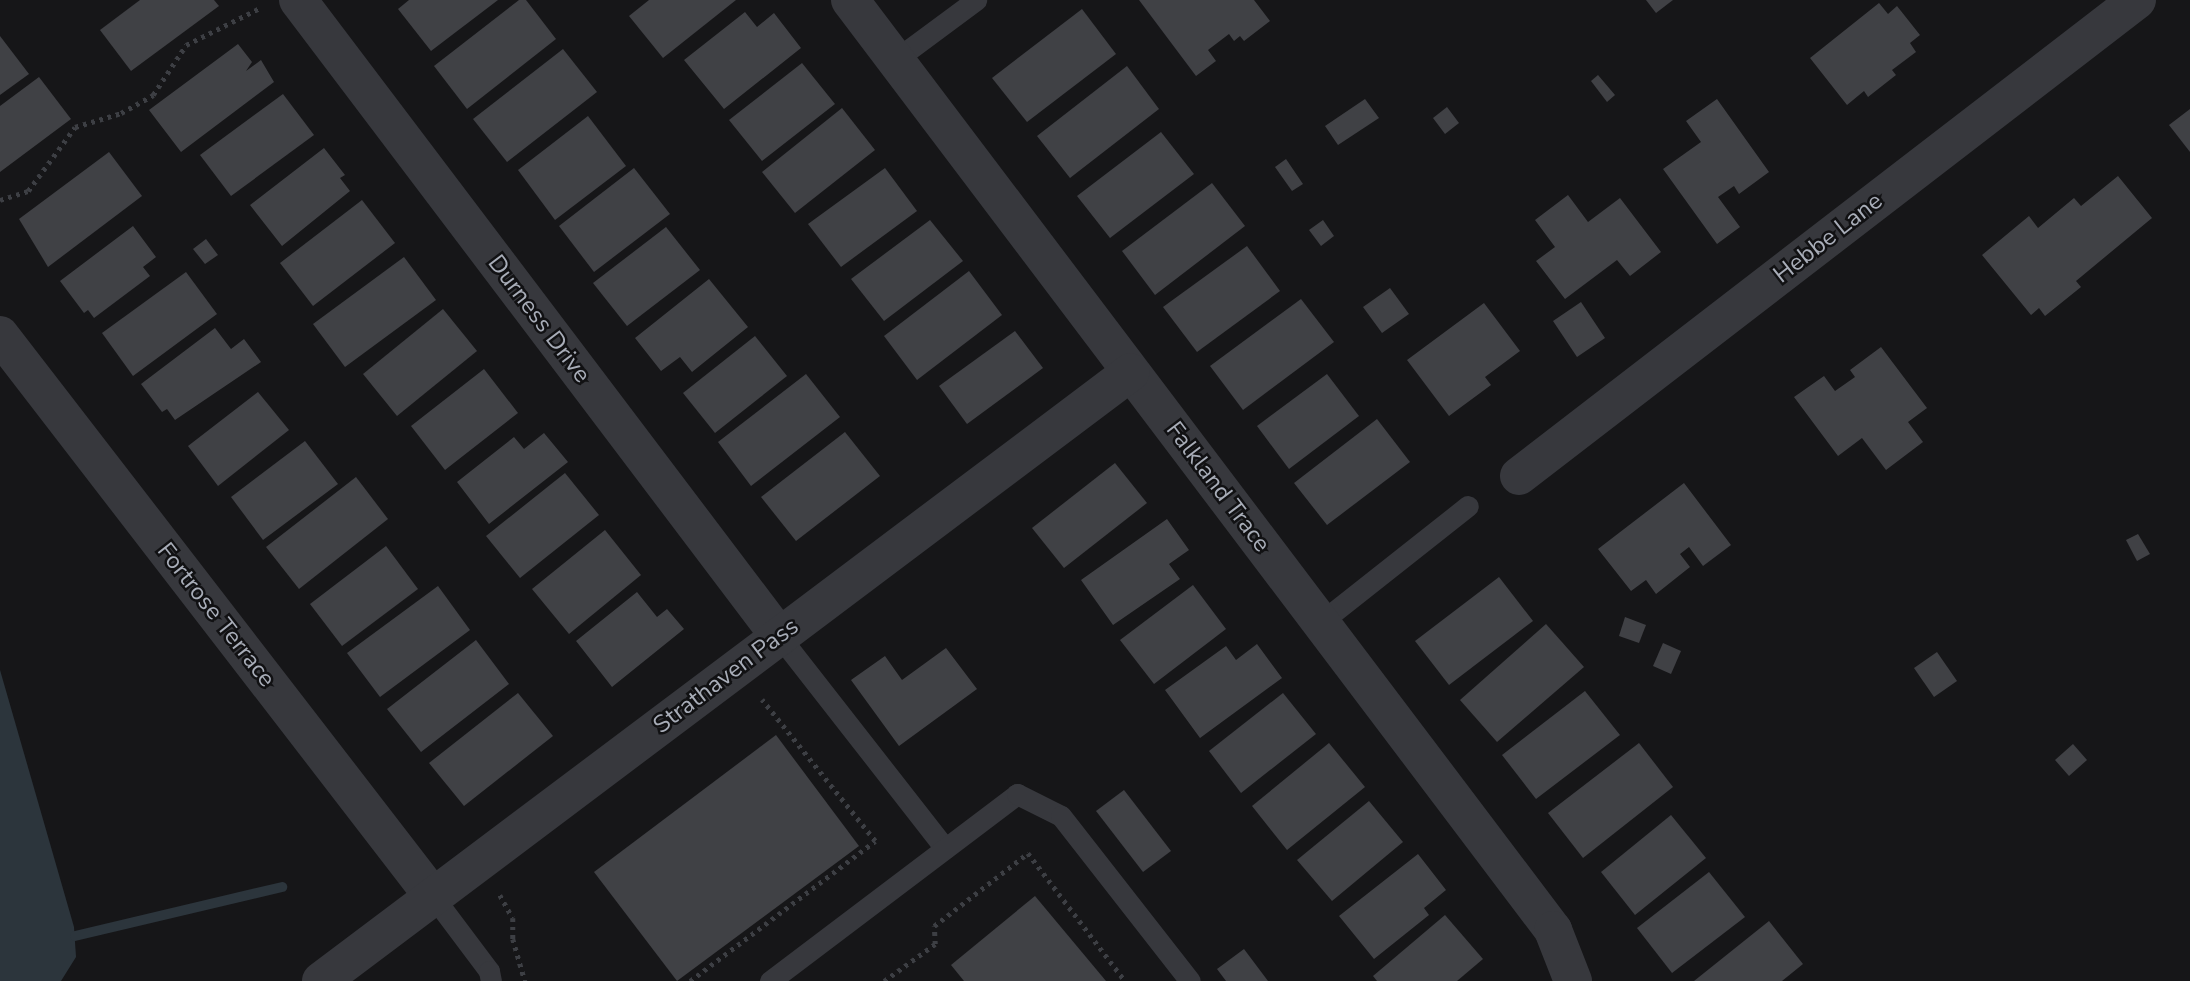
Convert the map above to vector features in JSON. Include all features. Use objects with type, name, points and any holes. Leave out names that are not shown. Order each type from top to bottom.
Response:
[{"type":"street","name":"Durness Drive","points":[[298,0],[780,637]]},
{"type":"street","name":"Falkland Trace","points":[[850,0],[1553,930],[1573,981]]},
{"type":"street","name":"Hebbe Lane","points":[[1520,476],[2137,0]]},
{"type":"street","name":"Fortrose Terrace","points":[[0,335],[432,895]]},
{"type":"street","name":"Strathaven Pass","points":[[321,981],[1131,372]]},
{"type":"lane","points":[[895,60],[976,0]]},
{"type":"lane","points":[[1321,622],[1468,506]]},
{"type":"lane","points":[[780,637],[945,848]]},
{"type":"lane","points":[[770,981],[1017,793],[1061,816],[1190,981]]},
{"type":"lane","points":[[432,895],[489,971],[491,981]]},
{"type":"path","points":[[0,200],[28,191],[75,127],[121,113],[153,95],[186,45],[260,8]]},
{"type":"path","points":[[690,981],[875,841],[762,700]]},
{"type":"path","points":[[884,981],[935,944],[934,926],[1028,853],[1125,981]]},
{"type":"path","points":[[500,895],[513,918],[513,939],[525,981]]},
{"type":"shaded area","points":[[0,670],[74,927],[76,957],[61,981],[0,981]]},
{"type":"building","points":[[140,0],[214,0],[219,6],[131,71],[100,30]]},
{"type":"building","points":[[409,0],[498,0],[431,51],[398,9]]},
{"type":"building","points":[[519,0],[526,0],[556,39],[467,109],[434,66]]},
{"type":"building","points":[[649,0],[736,0],[663,58],[629,16]]},
{"type":"building","points":[[1139,0],[1254,0],[1270,21],[1244,41],[1240,36],[1234,41],[1229,34],[1208,50],[1216,61],[1196,76]]},
{"type":"building","points":[[1646,0],[1673,0],[1656,13]]},
{"type":"building","points":[[1879,3],[1888,14],[1897,6],[1920,35],[1910,43],[1916,52],[1892,70],[1896,75],[1868,97],[1864,91],[1847,105],[1810,58]]},
{"type":"building","points":[[1082,9],[1116,54],[1027,122],[992,78]]},
{"type":"building","points":[[745,12],[757,27],[774,13],[801,48],[724,109],[684,60]]},
{"type":"building","points":[[0,36],[29,74],[0,95]]},
{"type":"building","points":[[238,44],[252,62],[246,71],[261,60],[274,82],[181,152],[149,110]]},
{"type":"building","points":[[563,49],[597,92],[507,162],[473,119]]},
{"type":"building","points":[[802,63],[835,104],[762,161],[729,120]]},
{"type":"building","points":[[1127,66],[1159,109],[1070,178],[1037,136]]},
{"type":"building","points":[[1598,75],[1615,95],[1607,102],[1591,81]]},
{"type":"building","points":[[39,77],[71,119],[0,172],[0,106]]},
{"type":"building","points":[[283,94],[314,135],[231,196],[200,155]]},
{"type":"building","points":[[1365,99],[1379,118],[1338,145],[1325,126]]},
{"type":"building","points":[[1717,99],[1769,172],[1739,194],[1734,186],[1718,197],[1740,227],[1717,244],[1663,169],[1701,142],[1686,121]]},
{"type":"building","points":[[1447,107],[1459,123],[1445,134],[1433,118]]},
{"type":"building","points":[[842,108],[875,150],[795,213],[762,172]]},
{"type":"building","points":[[2190,109],[2190,152],[2169,125]]},
{"type":"building","points":[[588,116],[626,166],[555,220],[518,170]]},
{"type":"building","points":[[1161,132],[1194,174],[1110,238],[1077,196]]},
{"type":"building","points":[[324,148],[345,175],[340,178],[350,191],[282,246],[250,205]]},
{"type":"building","points":[[109,152],[142,196],[48,267],[19,219]]},
{"type":"building","points":[[1286,159],[1303,184],[1292,191],[1275,167]]},
{"type":"building","points":[[634,168],[670,214],[594,272],[559,226]]},
{"type":"building","points":[[885,168],[917,211],[841,267],[808,224]]},
{"type":"building","points":[[2118,176],[2152,218],[2076,281],[2081,287],[2045,316],[2039,308],[2031,315],[1982,255],[2029,216],[2038,228],[2074,198],[2081,206]]},
{"type":"building","points":[[1212,183],[1245,226],[1155,295],[1122,251]]},
{"type":"building","points":[[1568,195],[1588,222],[1620,198],[1661,252],[1630,276],[1617,260],[1565,299],[1536,261],[1555,247],[1535,220]]},
{"type":"building","points":[[362,200],[395,243],[313,306],[280,263]]},
{"type":"building","points":[[930,220],[963,261],[884,321],[851,279]]},
{"type":"building","points":[[1323,220],[1334,236],[1321,246],[1309,230]]},
{"type":"building","points":[[133,226],[156,257],[143,267],[150,276],[94,318],[88,310],[84,313],[60,281]]},
{"type":"building","points":[[666,227],[700,270],[627,326],[593,283]]},
{"type":"building","points":[[206,239],[218,255],[205,264],[193,249]]},
{"type":"building","points":[[1247,246],[1280,291],[1197,352],[1163,307]]},
{"type":"building","points":[[404,257],[436,300],[345,367],[313,324]]},
{"type":"building","points":[[969,271],[1002,315],[917,380],[884,336]]},
{"type":"building","points":[[186,272],[217,314],[133,376],[102,333]]},
{"type":"building","points":[[709,279],[748,327],[692,372],[680,357],[661,371],[635,338]]},
{"type":"building","points":[[1390,288],[1409,314],[1382,333],[1363,307]]},
{"type":"building","points":[[1301,299],[1334,342],[1243,410],[1210,366]]},
{"type":"building","points":[[1581,302],[1605,338],[1577,357],[1553,321]]},
{"type":"building","points":[[1484,303],[1520,351],[1485,377],[1491,385],[1449,416],[1407,360]]},
{"type":"building","points":[[443,309],[477,351],[397,416],[363,374]]},
{"type":"building","points":[[215,328],[231,349],[244,339],[261,362],[175,420],[167,409],[162,412],[141,384]]},
{"type":"building","points":[[1015,331],[1043,368],[967,424],[939,386]]},
{"type":"building","points":[[755,336],[787,376],[715,433],[683,393]]},
{"type":"building","points":[[1881,347],[1927,408],[1908,422],[1923,442],[1886,470],[1862,438],[1838,456],[1794,397],[1824,376],[1835,391],[1855,377],[1850,370]]},
{"type":"building","points":[[484,369],[518,413],[445,470],[411,426]]},
{"type":"building","points":[[806,374],[840,417],[751,486],[718,442]]},
{"type":"building","points":[[1327,374],[1359,416],[1289,469],[1257,426]]},
{"type":"building","points":[[258,392],[289,430],[218,486],[188,446]]},
{"type":"building","points":[[1377,419],[1410,462],[1327,525],[1294,483]]},
{"type":"building","points":[[845,432],[880,476],[796,541],[761,497]]},
{"type":"building","points":[[544,433],[568,462],[489,524],[457,482],[514,437],[524,449]]},
{"type":"building","points":[[305,441],[338,484],[263,540],[231,497]]},
{"type":"building","points":[[1115,463],[1147,503],[1064,568],[1032,528]]},
{"type":"building","points":[[565,473],[599,515],[520,578],[486,536]]},
{"type":"building","points":[[356,477],[388,519],[299,589],[266,547]]},
{"type":"building","points":[[1684,483],[1731,545],[1703,566],[1689,547],[1680,554],[1690,567],[1656,594],[1646,580],[1631,591],[1598,549]]},
{"type":"building","points":[[1167,519],[1189,550],[1169,564],[1180,579],[1113,625],[1081,580]]},
{"type":"building","points":[[605,530],[641,575],[569,634],[532,589]]},
{"type":"building","points":[[2138,534],[2150,554],[2137,561],[2126,540]]},
{"type":"building","points":[[386,546],[418,589],[342,646],[310,604]]},
{"type":"building","points":[[1499,577],[1533,621],[1449,685],[1415,641]]},
{"type":"building","points":[[1193,585],[1226,629],[1154,684],[1120,640]]},
{"type":"building","points":[[438,586],[470,630],[380,697],[347,653]]},
{"type":"building","points":[[637,592],[657,617],[667,609],[684,629],[612,687],[576,641]]},
{"type":"building","points":[[1625,617],[1646,625],[1639,643],[1619,636]]},
{"type":"building","points":[[1546,624],[1584,667],[1497,742],[1460,700]]},
{"type":"building","points":[[476,640],[509,684],[421,752],[387,709]]},
{"type":"building","points":[[1663,643],[1681,651],[1671,674],[1653,666]]},
{"type":"building","points":[[1257,644],[1282,678],[1200,738],[1165,690],[1226,646],[1236,660]]},
{"type":"building","points":[[946,648],[977,689],[899,746],[851,680],[885,656],[902,680]]},
{"type":"building","points":[[1937,652],[1957,681],[1934,697],[1914,668]]},
{"type":"building","points":[[1585,691],[1620,735],[1536,799],[1502,755]]},
{"type":"building","points":[[518,693],[553,736],[464,806],[429,763]]},
{"type":"building","points":[[1283,693],[1316,734],[1241,793],[1209,751]]},
{"type":"building","points":[[776,735],[859,846],[677,981],[594,872]]},
{"type":"building","points":[[1329,743],[1365,787],[1287,850],[1252,806]]},
{"type":"building","points":[[1639,743],[1673,787],[1583,858],[1548,813]]},
{"type":"building","points":[[2073,744],[2087,760],[2069,776],[2055,760]]},
{"type":"building","points":[[1124,790],[1171,851],[1143,872],[1096,811]]},
{"type":"building","points":[[1369,801],[1403,842],[1332,901],[1297,860]]},
{"type":"building","points":[[1671,815],[1706,858],[1635,915],[1601,872]]},
{"type":"building","points":[[1418,854],[1446,890],[1424,908],[1429,915],[1374,959],[1339,916]]},
{"type":"building","points":[[1709,872],[1745,917],[1672,973],[1637,928]]},
{"type":"building","points":[[1035,896],[1106,981],[964,981],[951,965]]},
{"type":"building","points":[[1445,915],[1483,959],[1457,981],[1377,981],[1373,976]]},
{"type":"building","points":[[1769,921],[1803,964],[1782,981],[1694,981]]},
{"type":"building","points":[[1244,949],[1268,981],[1226,981],[1217,969]]},
{"type":"waterway","points":[[75,936],[282,887]]}]
